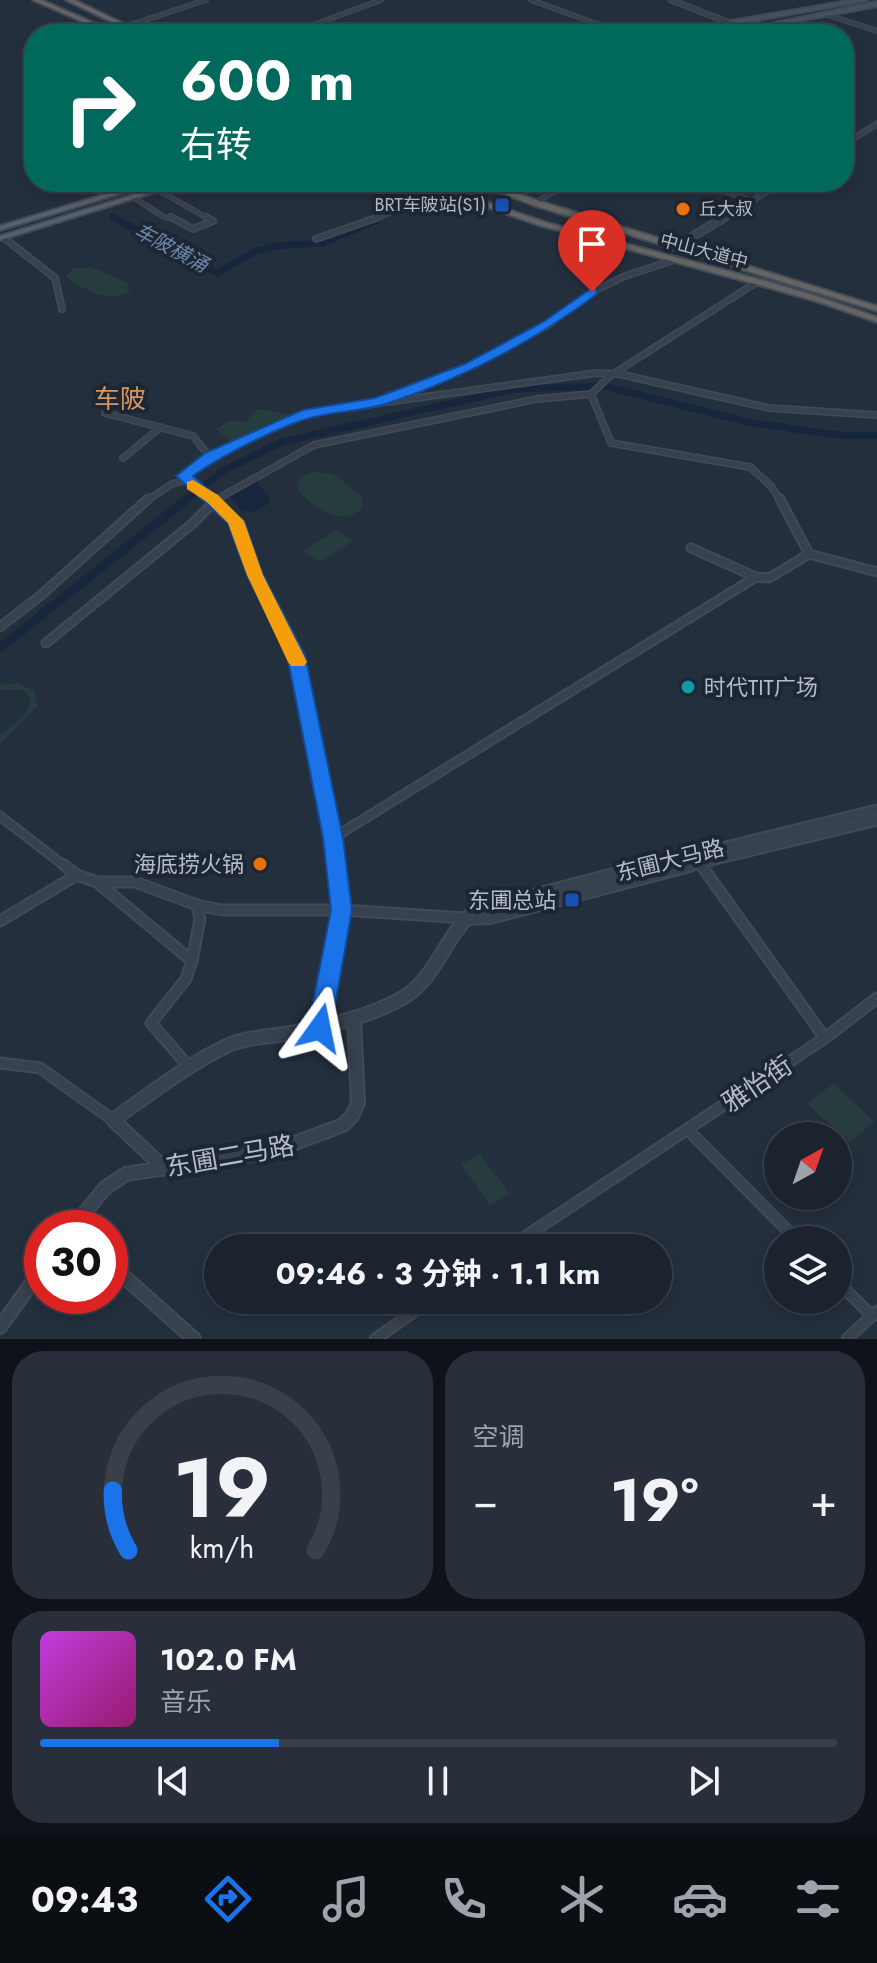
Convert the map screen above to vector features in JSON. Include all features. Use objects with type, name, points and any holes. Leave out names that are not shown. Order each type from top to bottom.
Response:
[{"type":"highway","points":[[36,0],[87,11],[117,24]]},
{"type":"highway","points":[[69,0],[87,11]]},
{"type":"highway","points":[[55,2],[97,24]]},
{"type":"highway","name":"中山大道中","points":[[460,192],[619,247],[677,259],[877,320]]},
{"type":"highway","name":"中山大道中","points":[[504,192],[877,309]]},
{"type":"main road","points":[[727,24],[864,0]]},
{"type":"main road","points":[[774,24],[877,4]]},
{"type":"main road","points":[[0,228],[119,192]]},
{"type":"main road","points":[[2,238],[151,192]]},
{"type":"main road","points":[[88,201],[85,207],[97,209]]},
{"type":"main road","points":[[51,212],[63,214],[59,220]]},
{"type":"street","points":[[133,24],[206,0]]},
{"type":"street","points":[[316,24],[381,0]]},
{"type":"street","points":[[531,0],[597,24]]},
{"type":"street","points":[[671,0],[731,23]]},
{"type":"street","points":[[827,15],[877,31]]},
{"type":"street","points":[[854,137],[877,124]]},
{"type":"street","points":[[136,199],[164,217],[169,216],[193,229],[213,221],[162,192]]},
{"type":"street","points":[[316,239],[326,238],[443,192]]},
{"type":"street","points":[[534,203],[554,192]]},
{"type":"street","points":[[726,192],[754,201]]},
{"type":"street","points":[[675,247],[768,192]]},
{"type":"street","points":[[2,238],[55,278],[62,309]]},
{"type":"street","points":[[185,480],[183,476],[210,457],[308,413],[378,401],[470,367],[548,325],[592,292],[625,276],[677,259]]},
{"type":"street","points":[[213,498],[219,498],[314,445],[537,399],[591,394],[610,376],[757,282]]},
{"type":"street","points":[[378,401],[399,402],[454,395],[596,373],[619,374],[769,408],[819,414],[877,415]]},
{"type":"street","points":[[591,394],[604,432],[618,447],[750,467],[760,474],[786,506],[794,532],[809,554],[877,572]]},
{"type":"street","points":[[105,413],[193,436],[210,457]]},
{"type":"street","points":[[123,458],[161,427]]},
{"type":"street","points":[[0,627],[38,598],[148,498],[178,479],[185,480],[213,498],[236,521],[255,575],[296,655],[333,838],[342,910],[320,1028]]},
{"type":"street","points":[[46,643],[182,532],[213,503],[213,498]]},
{"type":"street","points":[[691,548],[756,577],[769,578],[809,554]]},
{"type":"street","points":[[333,838],[756,577]]},
{"type":"street","name":"东圃大马路","points":[[466,918],[498,915],[877,810]]},
{"type":"street","points":[[0,816],[77,875],[97,882],[135,882],[197,905],[221,910],[342,910],[466,918],[448,950],[412,992],[387,1007],[320,1028],[244,1039],[190,1067],[113,1120]]},
{"type":"street","name":"东圃大马路","points":[[697,858],[877,820]]},
{"type":"street","points":[[697,858],[825,1038]]},
{"type":"street","points":[[0,921],[77,875]]},
{"type":"street","points":[[97,882],[192,961]]},
{"type":"street","points":[[190,1067],[151,1023],[186,979],[200,919],[197,905]]},
{"type":"street","name":"雅怡街","points":[[530,1234],[689,1131],[825,1038],[877,998]]},
{"type":"street","name":"东圃二马路","points":[[87,1210],[100,1193],[120,1177],[268,1154],[301,1144],[344,1125],[356,1111],[358,1103],[354,1018]]},
{"type":"street","points":[[0,1063],[40,1068],[113,1120],[165,1169]]},
{"type":"street","points":[[689,1131],[783,1226]]},
{"type":"street","points":[[128,1280],[194,1339]]},
{"type":"street","points":[[0,1327],[24,1294]]},
{"type":"street","points":[[847,1339],[874,1314],[852,1294]]},
{"type":"street","points":[[375,1339],[411,1314]]},
{"type":"green space","points":[[91,267],[128,283],[130,290],[105,296],[88,291],[66,276],[74,268]]},
{"type":"green space","points":[[258,409],[295,416],[232,443],[216,429],[232,420],[245,422]]},
{"type":"green space","points":[[311,472],[333,474],[362,496],[363,507],[345,516],[336,516],[318,508],[297,487],[300,478]]},
{"type":"green space","points":[[336,530],[353,541],[320,562],[303,551]]},
{"type":"green space","points":[[16,683],[34,690],[38,705],[0,744],[0,736],[18,721],[30,702],[23,690],[0,690],[0,685]]},
{"type":"green space","points":[[833,1083],[874,1122],[852,1140],[852,1122],[827,1122],[808,1104]]},
{"type":"green space","points":[[479,1154],[510,1194],[490,1206],[461,1164]]},
{"type":"water","points":[[256,481],[268,495],[269,503],[255,512],[242,511],[228,495]]},
{"type":"waterway","name":"车陂横涌","points":[[116,219],[113,217],[217,273],[254,252],[275,246],[323,243],[377,220]]},
{"type":"waterway","points":[[185,501],[223,471],[282,442],[514,389],[603,386],[748,422],[836,435],[877,435]]},
{"type":"waterway","points":[[0,648],[187,499]]},
{"type":"slow traffic","points":[[193,485],[213,498],[236,521],[255,575],[298,662]]},
{"type":"place","name":"BRT车陂站(S1)","points":[[502,205]]},
{"type":"place","name":"丘大叔","points":[[683,209]]},
{"type":"place","name":"时代TIT广场","points":[[688,687]]},
{"type":"place","name":"海底捞火锅","points":[[260,864]]},
{"type":"place","name":"东圃总站","points":[[572,900]]},
{"type":"district","name":"车陂","points":[[120,399]]},
{"type":"route","points":[[320,1028],[342,910],[333,838],[296,655],[255,575],[236,521],[213,498],[183,476],[210,457],[308,413],[378,401],[470,367],[548,325],[592,292]]}]
